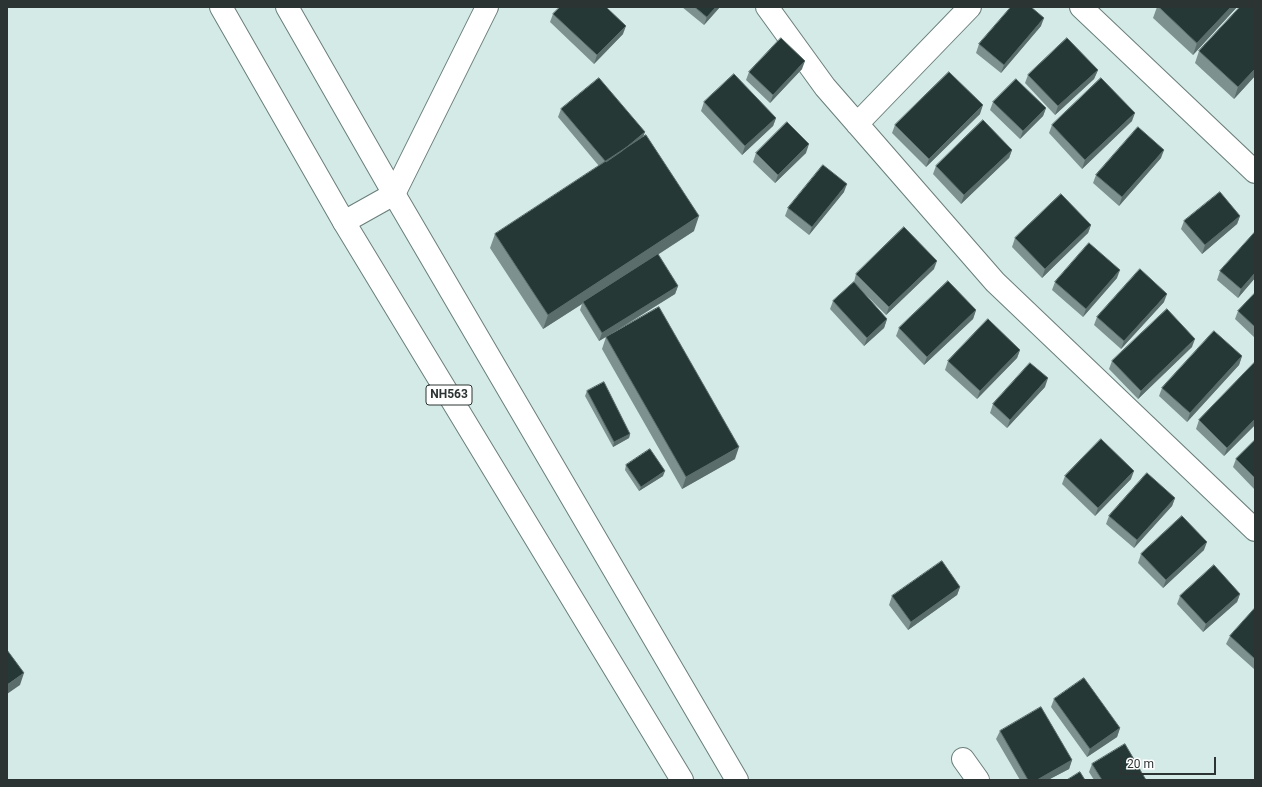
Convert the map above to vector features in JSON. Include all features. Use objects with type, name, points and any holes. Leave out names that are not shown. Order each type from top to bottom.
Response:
[{"type":"main road","name":"NH563","points":[[221,7],[344,222],[682,780]]},
{"type":"main road","points":[[288,7],[394,194],[737,780]]},
{"type":"main road","points":[[344,222],[394,194],[487,7]]},
{"type":"main road","points":[[767,7],[825,87],[996,282],[1255,530]]},
{"type":"main road","points":[[857,124],[970,7]]},
{"type":"main road","points":[[1081,7],[1255,172]]},
{"type":"main road","points":[[963,759],[978,780]]},
{"type":"building","points":[[560,7],[606,7],[626,26],[597,55],[553,14]]},
{"type":"building","points":[[695,7],[716,7],[707,17]]},
{"type":"building","points":[[1011,7],[1031,7],[1044,18],[1004,65],[979,44]]},
{"type":"building","points":[[1159,7],[1231,7],[1197,43]]},
{"type":"building","points":[[1240,7],[1255,7],[1255,69],[1238,87],[1199,51]]},
{"type":"building","points":[[781,38],[805,61],[773,95],[749,72]]},
{"type":"building","points":[[1067,38],[1098,70],[1058,106],[1028,75]]},
{"type":"building","points":[[949,72],[983,105],[929,159],[895,125]]},
{"type":"building","points":[[734,74],[776,118],[745,146],[704,102]]},
{"type":"building","points":[[599,78],[645,132],[606,162],[561,109]]},
{"type":"building","points":[[1101,78],[1135,113],[1085,160],[1052,125]]},
{"type":"building","points":[[1016,79],[1046,108],[1023,131],[993,102]]},
{"type":"building","points":[[983,120],[1012,150],[964,195],[936,166]]},
{"type":"building","points":[[787,122],[809,144],[778,175],[756,153]]},
{"type":"building","points":[[1138,127],[1164,150],[1122,197],[1096,175]]},
{"type":"building","points":[[646,135],[699,216],[548,315],[495,234]]},
{"type":"building","points":[[823,165],[847,184],[812,227],[788,208]]},
{"type":"building","points":[[1220,192],[1240,216],[1205,245],[1184,221]]},
{"type":"building","points":[[1061,194],[1091,225],[1045,269],[1015,238]]},
{"type":"building","points":[[904,227],[937,261],[889,307],[856,274]]},
{"type":"building","points":[[1255,232],[1255,273],[1241,289],[1220,271]]},
{"type":"building","points":[[1089,243],[1120,270],[1086,309],[1055,282]]},
{"type":"building","points":[[658,254],[678,286],[602,333],[583,302]]},
{"type":"building","points":[[1140,269],[1167,294],[1124,341],[1097,317]]},
{"type":"building","points":[[948,281],[976,310],[927,357],[899,328]]},
{"type":"building","points":[[854,282],[887,319],[867,338],[833,301]]},
{"type":"building","points":[[1255,293],[1255,327],[1238,311]]},
{"type":"building","points":[[659,307],[739,447],[686,477],[606,337]]},
{"type":"building","points":[[1167,309],[1195,339],[1141,391],[1112,361]]},
{"type":"building","points":[[988,319],[1020,350],[980,391],[948,361]]},
{"type":"building","points":[[1214,331],[1242,356],[1190,413],[1162,388]]},
{"type":"building","points":[[1255,362],[1255,419],[1227,448],[1199,420]]},
{"type":"building","points":[[1030,363],[1048,378],[1010,420],[993,404]]},
{"type":"building","points":[[604,382],[630,434],[614,442],[587,391]]},
{"type":"building","points":[[1101,439],[1134,471],[1098,508],[1065,476]]},
{"type":"building","points":[[1255,440],[1255,478],[1236,459]]},
{"type":"building","points":[[650,449],[665,471],[641,487],[626,465]]},
{"type":"building","points":[[1147,473],[1175,498],[1137,540],[1109,516]]},
{"type":"building","points":[[1182,516],[1207,542],[1166,580],[1141,554]]},
{"type":"building","points":[[942,561],[960,587],[911,622],[892,596]]},
{"type":"building","points":[[1214,565],[1240,594],[1206,624],[1180,596]]},
{"type":"building","points":[[1255,608],[1255,659],[1230,636]]},
{"type":"building","points":[[7,650],[24,673],[7,685]]},
{"type":"building","points":[[1084,678],[1120,728],[1090,749],[1054,699]]},
{"type":"building","points":[[1041,707],[1072,760],[1037,780],[1028,780],[1000,731]]},
{"type":"building","points":[[1125,744],[1146,780],[1102,780],[1092,764]]},
{"type":"building","points":[[1080,772],[1085,780],[1067,780]]}]
